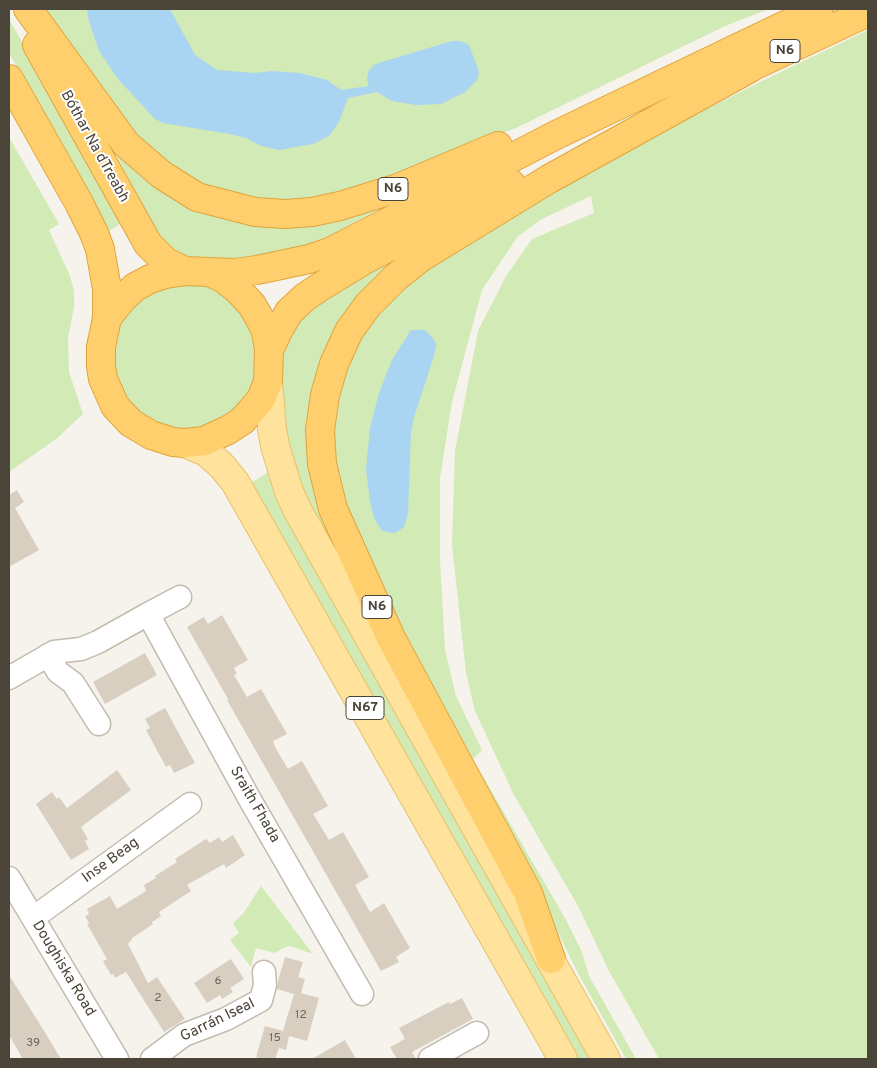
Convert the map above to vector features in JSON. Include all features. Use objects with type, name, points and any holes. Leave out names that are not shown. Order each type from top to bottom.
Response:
[{"type":"highway","name":"Bóthar Na dTreabh","points":[[18,9],[148,244],[166,262],[198,272]]},
{"type":"highway","name":"N6","points":[[28,9],[126,144],[162,175],[197,197],[255,212],[285,214],[312,212],[340,206],[398,188],[539,128],[731,35],[812,9]]},
{"type":"highway","name":"N6","points":[[107,318],[122,299],[135,288],[150,279],[166,274],[198,272],[234,273],[285,265],[330,252],[556,135],[819,9]]},
{"type":"highway","name":"N6","points":[[269,350],[289,312],[339,275],[454,212],[643,118],[868,12]]},
{"type":"highway","name":"N6","points":[[551,959],[528,894],[391,638],[332,509],[322,464],[320,430],[325,395],[334,364],[349,331],[368,305],[395,278],[420,258],[549,179],[750,68]]},
{"type":"highway","name":"N6","points":[[9,79],[79,203],[100,249],[106,281],[107,318],[101,347],[101,366],[103,379],[115,406],[131,423],[151,435],[173,442],[204,441],[242,421],[261,399],[268,382],[269,350],[266,331],[252,305],[223,278],[198,272]]},
{"type":"main road","name":"N67","points":[[268,382],[269,405],[281,469],[298,511],[606,1059]]},
{"type":"main road","name":"N67","points":[[185,443],[206,452],[222,466],[235,482],[563,1059]]},
{"type":"street","points":[[9,678],[48,655],[65,650],[82,649],[98,642],[180,597]]},
{"type":"street","name":"Sraith Fhada","points":[[148,614],[249,798],[362,994]]},
{"type":"street","points":[[48,655],[58,672],[73,683],[98,724]]},
{"type":"street","name":"Inse Beag","points":[[32,918],[190,804]]},
{"type":"street","name":"Doughiska Road","points":[[9,878],[117,1059]]},
{"type":"street","name":"Garrán Iseal","points":[[152,1059],[184,1036],[226,1020],[261,1000],[265,985],[264,972]]},
{"type":"street","points":[[430,1059],[477,1033]]},
{"type":"green space","points":[[43,9],[769,9],[725,26],[518,127],[389,177],[303,205],[213,194],[137,143]]},
{"type":"green space","points":[[9,19],[125,221],[106,233],[92,203],[9,53]]},
{"type":"green space","points":[[868,30],[868,1057],[864,1059],[659,1059],[609,971],[579,908],[514,795],[475,711],[466,673],[452,545],[455,451],[478,331],[506,276],[532,239],[594,213],[591,196],[542,219],[518,236],[482,290],[452,402],[440,478],[440,560],[445,650],[456,696],[482,750],[473,759],[566,920],[582,952],[589,976],[636,1059],[626,1059],[580,977],[543,902],[352,536],[328,455],[335,387],[365,322],[413,279],[457,248],[618,154]]},
{"type":"green space","points":[[99,120],[222,213],[427,183],[342,229],[342,234],[304,248],[264,257],[203,262],[173,253],[158,237]]},
{"type":"green space","points":[[9,137],[59,224],[49,230],[70,276],[74,291],[74,306],[68,339],[69,372],[83,414],[56,439],[9,472]]},
{"type":"green space","points":[[431,246],[328,363],[342,560],[313,508],[305,509],[280,411],[282,355],[290,333],[300,315],[352,280]]},
{"type":"green space","points":[[186,283],[200,284],[214,289],[227,295],[238,304],[247,315],[253,328],[258,342],[258,370],[253,384],[247,397],[238,408],[227,417],[214,423],[200,428],[186,429],[172,428],[158,423],[145,417],[134,408],[125,397],[119,384],[114,370],[113,356],[114,342],[119,328],[125,315],[134,304],[145,295],[158,289],[172,284]]},
{"type":"green space","points":[[270,471],[594,1059],[572,1059],[249,484]]},
{"type":"green space","points":[[261,886],[313,954],[290,946],[275,953],[256,948],[251,967],[230,940],[239,933],[233,923],[243,914]]},
{"type":"water","points":[[87,9],[170,9],[195,55],[217,70],[254,73],[273,71],[300,73],[327,80],[341,90],[369,86],[367,80],[368,72],[374,65],[452,41],[461,41],[469,45],[479,72],[477,80],[465,92],[441,104],[416,105],[392,101],[377,92],[348,98],[339,122],[329,136],[313,144],[279,150],[261,146],[246,138],[230,134],[163,123],[155,119],[118,79],[99,51],[88,18]]},
{"type":"water","points":[[411,330],[425,330],[433,338],[436,345],[411,432],[408,514],[404,527],[395,533],[382,531],[374,518],[366,469],[370,428],[379,393],[392,360]]},
{"type":"building","points":[[17,490],[24,502],[15,508],[39,550],[9,567],[9,495]]},
{"type":"building","points":[[222,615],[248,660],[234,668],[237,674],[234,675],[247,697],[261,689],[287,734],[273,741],[275,747],[288,769],[302,761],[328,806],[313,814],[329,840],[343,832],[369,877],[355,885],[370,912],[384,903],[410,948],[396,957],[399,962],[381,971],[187,627],[204,617],[208,624]]},
{"type":"building","points":[[145,653],[157,675],[105,704],[93,682]]},
{"type":"building","points":[[165,708],[195,763],[174,773],[170,765],[166,767],[146,730],[150,728],[145,719]]},
{"type":"building","points":[[117,770],[131,790],[81,827],[88,839],[85,841],[89,849],[71,860],[36,804],[52,792],[57,799],[59,797],[67,808]]},
{"type":"building","points":[[233,835],[245,855],[226,868],[224,864],[187,885],[191,891],[159,912],[161,916],[152,922],[153,924],[132,938],[128,944],[148,983],[157,977],[185,1019],[164,1032],[126,972],[115,978],[113,974],[111,975],[103,961],[107,959],[87,924],[89,923],[85,916],[89,914],[87,909],[110,896],[117,909],[146,891],[144,885],[177,862],[175,859],[206,839],[210,843],[219,837],[222,842]]},
{"type":"building","points":[[285,957],[303,962],[298,977],[305,979],[301,993],[319,998],[307,1041],[289,1036],[286,1050],[279,1048],[275,1059],[263,1059],[256,1057],[265,1026],[283,1031],[294,994],[277,989]]},
{"type":"building","points":[[231,959],[244,979],[230,988],[233,992],[222,999],[220,995],[207,1003],[194,983]]},
{"type":"building","points":[[9,975],[61,1059],[23,1059],[9,1035]]},
{"type":"building","points":[[462,998],[473,1019],[412,1052],[416,1059],[397,1059],[390,1047],[405,1039],[399,1028],[449,1002],[450,1004]]},
{"type":"building","points":[[345,1040],[356,1059],[312,1059]]}]
